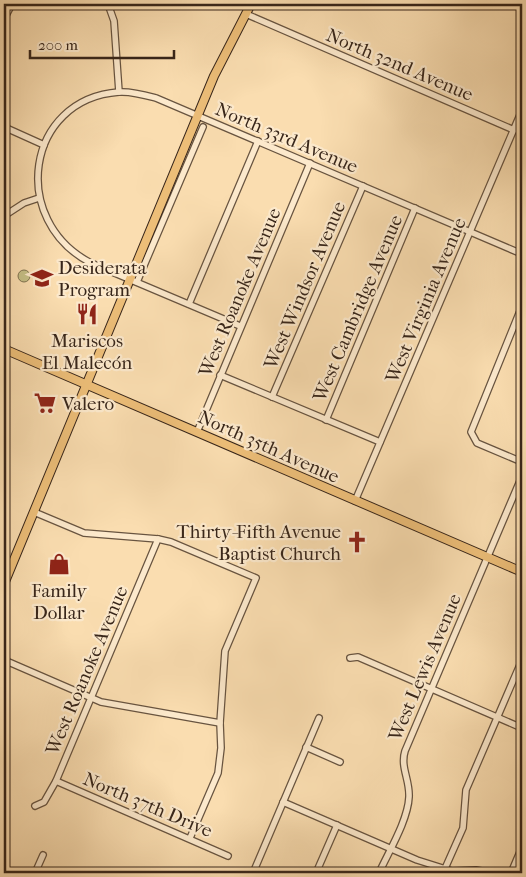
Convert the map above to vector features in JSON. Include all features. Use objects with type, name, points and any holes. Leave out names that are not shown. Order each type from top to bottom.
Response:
[{"type":"main road","points":[[4,584],[86,384],[134,280],[190,134],[220,64],[251,4]]},
{"type":"main road","name":"North 35th Avenue","points":[[4,349],[522,572]]},
{"type":"street","points":[[4,19],[12,4]]},
{"type":"street","points":[[108,4],[114,21],[119,92],[75,106],[52,130],[44,145],[36,175],[43,213],[67,247],[91,262],[240,326]]},
{"type":"street","name":"North 32nd Avenue","points":[[246,14],[514,130]]},
{"type":"street","name":"North 33rd Avenue","points":[[119,92],[156,98],[522,254]]},
{"type":"street","name":"West Virginia Avenue","points":[[355,501],[522,110]]},
{"type":"street","points":[[4,127],[44,145]]},
{"type":"street","points":[[134,280],[203,127]]},
{"type":"street","points":[[190,134],[198,138]]},
{"type":"street","points":[[189,304],[258,141]]},
{"type":"street","name":"West Roanoke Avenue","points":[[197,432],[240,326],[310,164]]},
{"type":"street","name":"West Windsor Avenue","points":[[272,397],[363,186]]},
{"type":"street","points":[[4,216],[24,203],[39,198]]},
{"type":"street","name":"West Cambridge Avenue","points":[[326,420],[415,208]]},
{"type":"street","points":[[522,306],[472,426],[472,437],[481,445],[522,462]]},
{"type":"street","points":[[220,375],[380,442]]},
{"type":"street","name":"West Lewis Avenue","points":[[379,873],[408,806],[408,786],[402,761],[431,688],[522,476]]},
{"type":"street","points":[[34,512],[84,533],[158,538],[256,578],[224,651],[220,723],[221,748],[218,773],[190,838]]},
{"type":"street","name":"West Roanoke Avenue","points":[[35,806],[44,802],[56,781],[158,538]]},
{"type":"street","points":[[350,658],[358,657],[522,728]]},
{"type":"street","points":[[4,660],[90,699],[167,715],[220,723]]},
{"type":"street","points":[[444,872],[463,828],[466,790],[522,660]]},
{"type":"street","points":[[253,873],[319,718]]},
{"type":"street","points":[[306,747],[340,762]]},
{"type":"street","name":"North 37th Drive","points":[[56,781],[228,856]]},
{"type":"street","points":[[283,802],[444,872],[476,870],[493,873]]},
{"type":"street","points":[[316,873],[337,825]]},
{"type":"street","points":[[511,873],[522,847]]},
{"type":"street","points":[[36,873],[43,855]]},
{"type":"shaded area","points":[[24,270],[30,276],[24,282],[18,276]]},
{"type":"railway","points":[[408,8],[410,4]]},
{"type":"place","name":"Desiderata Program","points":[[42,278]]},
{"type":"place","name":"Mariscos El Malecón","points":[[87,314]]},
{"type":"place","name":"Valero","points":[[45,403]]},
{"type":"place","name":"Thirty-Fifth Avenue Baptist Church","points":[[357,542]]},
{"type":"place","name":"Family Dollar","points":[[59,564]]}]
